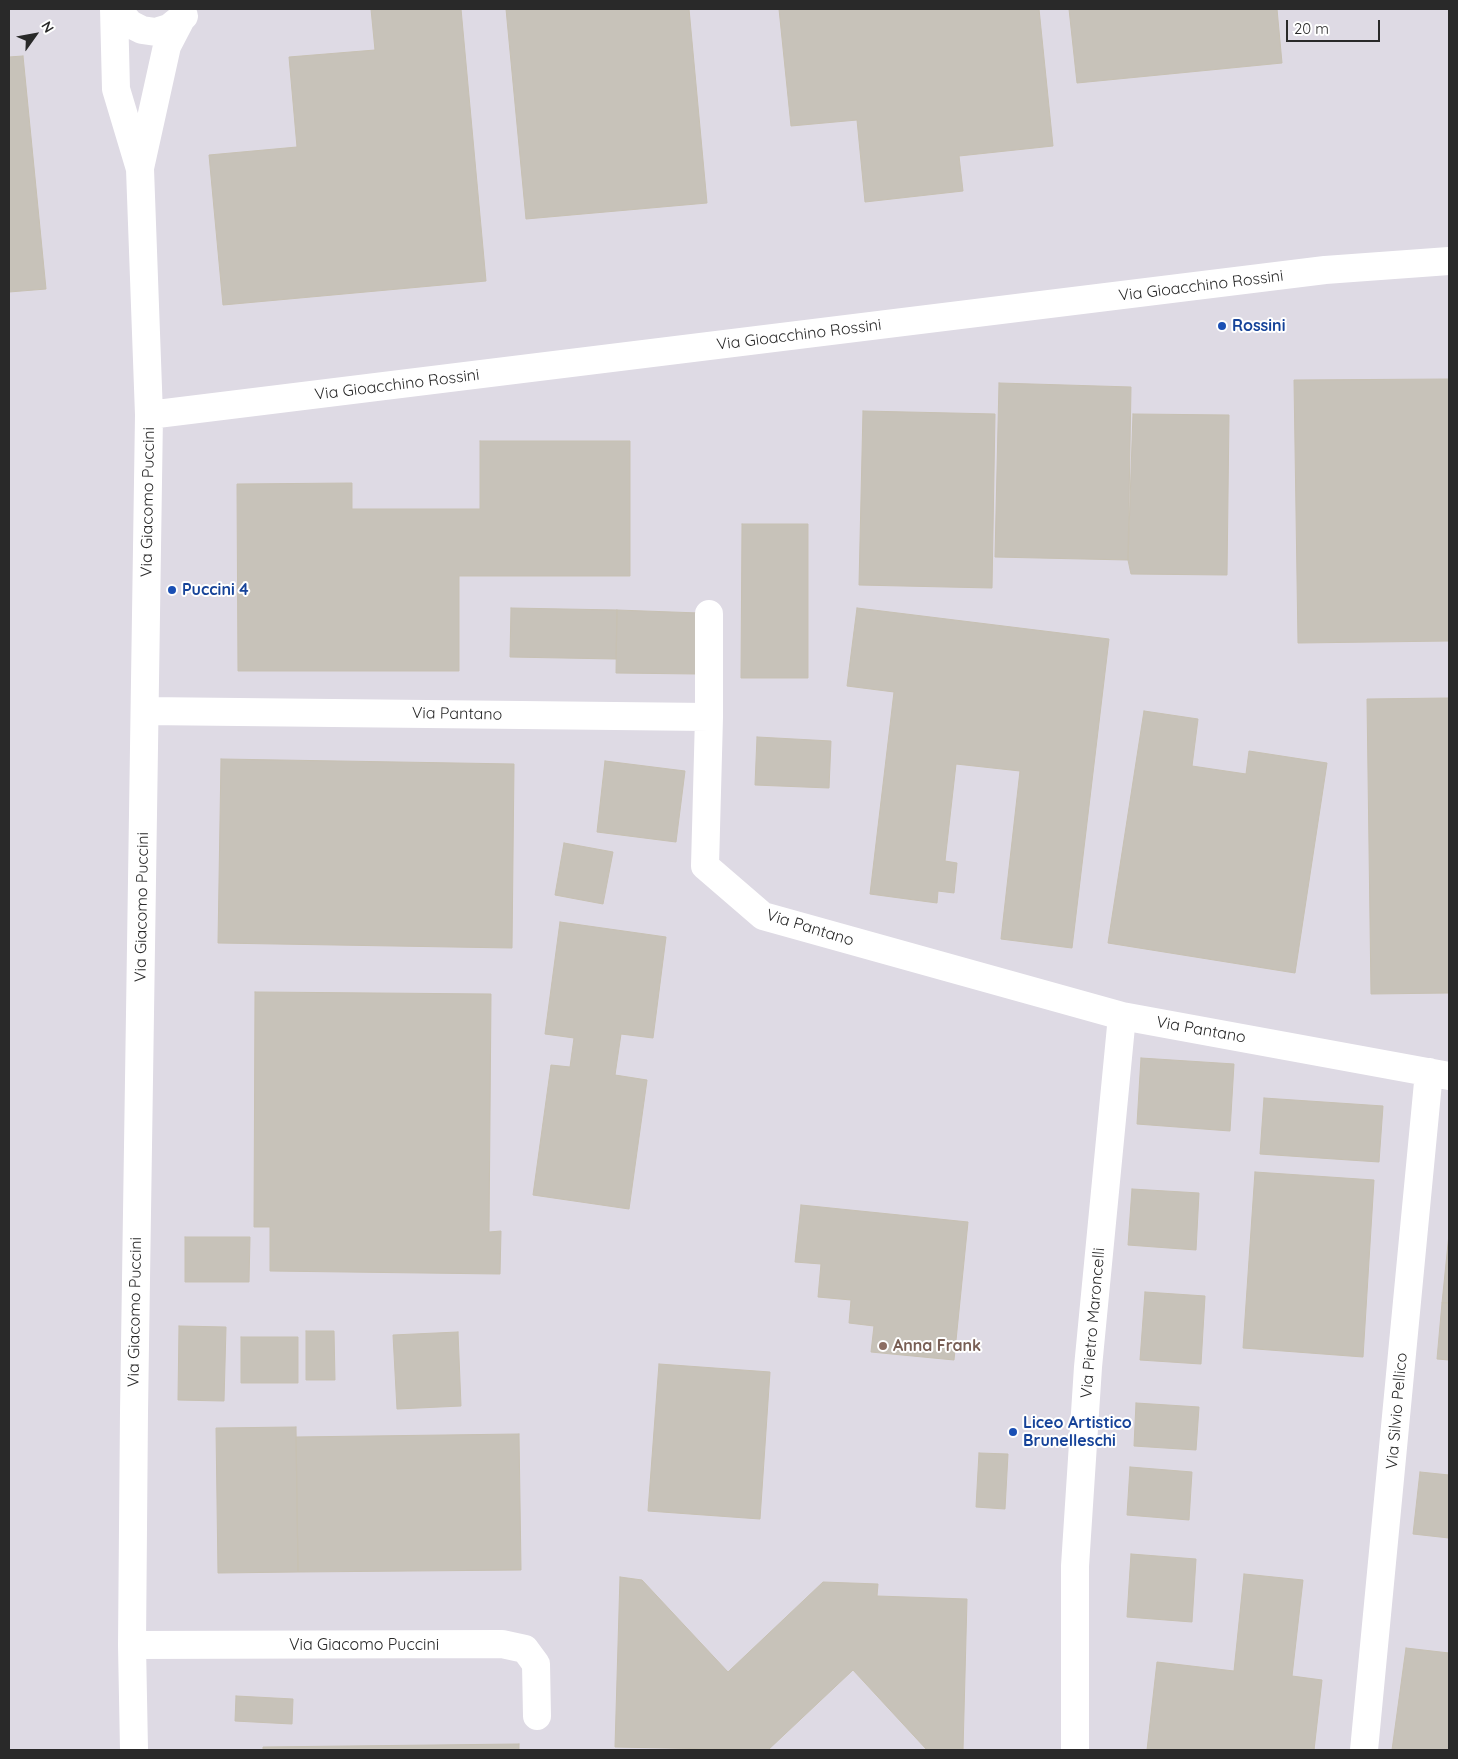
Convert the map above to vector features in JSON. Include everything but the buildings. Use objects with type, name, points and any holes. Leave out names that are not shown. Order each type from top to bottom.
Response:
[{"type":"street","points":[[115,9],[130,24],[142,30],[156,32],[169,28],[185,15]]},
{"type":"street","name":"Via Giacomo Puccini","points":[[115,9],[116,89],[140,169]]},
{"type":"street","name":"Via Giacomo Puccini","points":[[134,1750],[132,1645],[134,1402],[149,415],[140,169],[167,46],[185,15]]},
{"type":"street","name":"Via Gioacchino Rossini","points":[[149,415],[1315,272],[1449,261]]},
{"type":"street","points":[[709,614],[709,717]]},
{"type":"street","name":"Via Pantano","points":[[145,711],[709,717],[705,866],[763,916],[1122,1016],[1439,1074]]},
{"type":"street","name":"Via Pietro Maroncelli","points":[[1075,1750],[1076,1536],[1088,1367],[1122,1016]]},
{"type":"street","name":"Via Silvio Pellico","points":[[1364,1750],[1439,1074]]},
{"type":"street","name":"Via Giacomo Puccini","points":[[132,1645],[502,1644],[525,1649],[536,1664],[536,1716]]},
{"type":"shaded area","points":[[9,9],[1449,9],[1449,1750],[9,1750]]},
{"type":"place","name":"Rossini","points":[[1222,326]]},
{"type":"place","name":"Puccini 4","points":[[172,590]]},
{"type":"place","name":"Anna Frank","points":[[883,1346]]},
{"type":"place","name":"Liceo Artistico Brunelleschi","points":[[1013,1432]]}]
